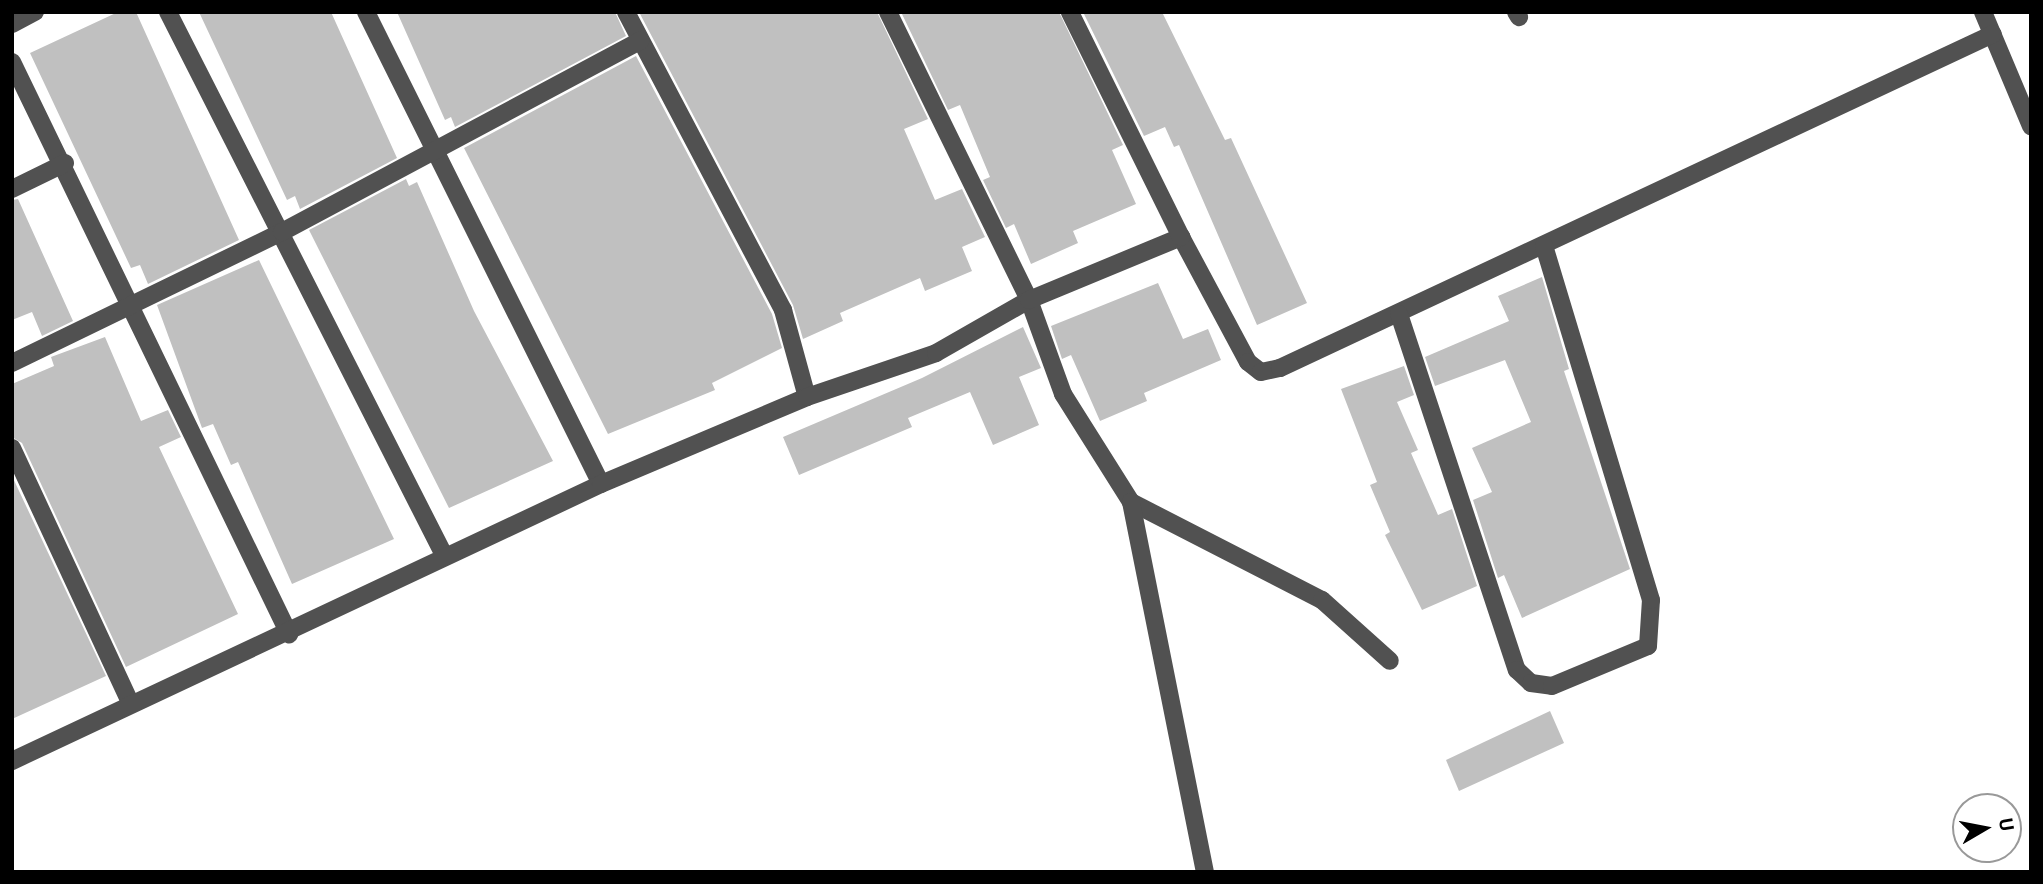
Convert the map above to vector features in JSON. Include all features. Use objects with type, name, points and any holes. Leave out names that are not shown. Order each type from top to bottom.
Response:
[{"type":"street","points":[[12,24],[35,12]]},
{"type":"street","points":[[169,12],[444,555]]},
{"type":"street","points":[[366,12],[601,484]]},
{"type":"street","points":[[626,12],[783,310],[807,397]]},
{"type":"street","points":[[888,12],[1029,300],[1063,394],[1131,502],[1205,872]]},
{"type":"street","points":[[1070,12],[1181,237],[1248,362],[1261,372],[1399,314],[1993,34]]},
{"type":"street","points":[[1983,12],[2031,126]]},
{"type":"street","points":[[12,363],[132,301],[282,232],[640,41]]},
{"type":"street","points":[[12,62],[132,301],[289,634]]},
{"type":"street","points":[[12,189],[65,163]]},
{"type":"street","points":[[12,761],[131,704],[289,634],[444,555],[601,484],[807,397],[936,353],[1029,300],[1181,237]]},
{"type":"street","points":[[1399,314],[1517,670],[1531,683],[1552,686],[1648,646],[1651,600],[1544,246]]},
{"type":"street","points":[[12,448],[131,704]]},
{"type":"street","points":[[1131,502],[1322,600],[1390,661]]},
{"type":"building","points":[[118,12],[136,12],[239,240],[148,284],[140,265],[131,268],[30,53]]},
{"type":"building","points":[[199,12],[331,12],[397,158],[300,209],[295,196],[287,200]]},
{"type":"building","points":[[397,12],[615,12],[626,36],[455,127],[451,117],[445,120]]},
{"type":"building","points":[[639,12],[877,12],[928,119],[904,129],[935,200],[962,189],[985,237],[962,247],[972,271],[925,291],[920,278],[840,313],[843,321],[803,339],[793,305]]},
{"type":"building","points":[[901,12],[1059,12],[1123,145],[1112,150],[1136,204],[1073,231],[1078,243],[1031,264],[1014,224],[1006,228],[983,180],[990,177],[960,105],[948,110]]},
{"type":"building","points":[[1083,12],[1162,12],[1225,140],[1231,138],[1307,303],[1257,325],[1179,145],[1174,147],[1165,127],[1144,136]]},
{"type":"building","points":[[636,56],[772,314],[782,348],[712,383],[715,390],[608,434],[464,148]]},
{"type":"building","points":[[406,179],[409,186],[417,182],[474,311],[553,461],[449,508],[309,230]]},
{"type":"building","points":[[18,199],[73,321],[42,336],[32,312],[12,320],[12,200]]},
{"type":"building","points":[[259,260],[394,539],[292,584],[238,462],[231,465],[213,424],[202,428],[157,305]]},
{"type":"building","points":[[1542,277],[1569,369],[1564,371],[1630,569],[1522,618],[1504,575],[1498,578],[1473,500],[1492,492],[1472,448],[1531,422],[1505,360],[1435,386],[1425,357],[1509,321],[1498,296]]},
{"type":"building","points":[[1158,283],[1183,339],[1208,329],[1221,360],[1144,393],[1147,401],[1100,421],[1071,355],[1062,359],[1051,326]]},
{"type":"building","points":[[1023,327],[1041,368],[1019,377],[1039,425],[993,445],[970,392],[908,418],[912,427],[799,475],[783,437],[922,378]]},
{"type":"building","points":[[105,337],[141,421],[168,410],[181,437],[159,447],[238,614],[126,667],[22,443],[12,437],[12,384],[54,366],[51,357]]},
{"type":"building","points":[[1404,366],[1414,395],[1397,402],[1418,450],[1411,453],[1438,515],[1452,509],[1477,586],[1422,610],[1385,535],[1390,532],[1370,485],[1377,482],[1341,389]]},
{"type":"building","points":[[12,476],[106,676],[12,719]]},
{"type":"building","points":[[1550,711],[1564,743],[1459,791],[1446,760]]}]
